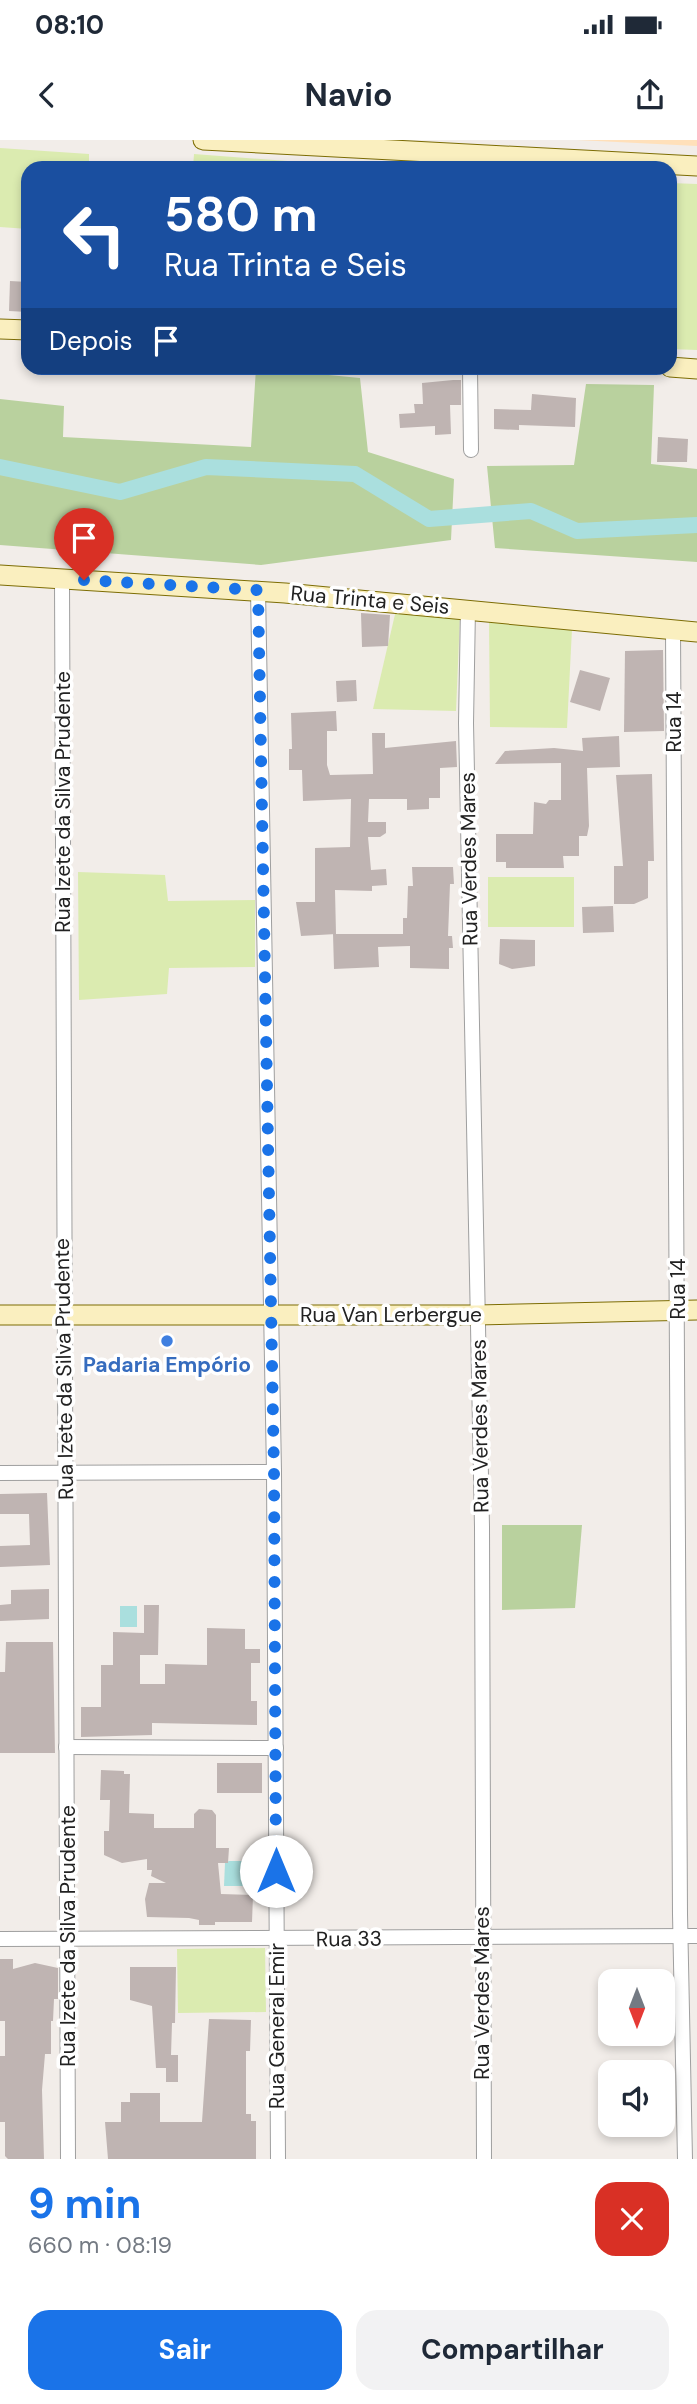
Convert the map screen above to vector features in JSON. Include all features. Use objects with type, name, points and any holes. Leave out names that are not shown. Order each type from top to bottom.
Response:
[{"type":"street","points":[[203,140],[507,161]]},
{"type":"street","points":[[677,165],[697,166]]},
{"type":"street","points":[[0,329],[21,330]]},
{"type":"street","points":[[677,368],[697,369]]},
{"type":"street","points":[[470,375],[471,450]]},
{"type":"street","name":"Rua Trinta e Seis","points":[[0,575],[258,590],[697,632]]},
{"type":"street","name":"Rua Izete da Silva Prudente","points":[[62,579],[68,2159]]},
{"type":"street","name":"Rua General Emir","points":[[258,590],[274,1472],[278,2159]]},
{"type":"street","name":"Rua Verdes Mares","points":[[468,608],[466,737],[482,1527],[481,1937],[484,2159]]},
{"type":"street","name":"Rua 14","points":[[673,629],[688,1310],[681,1937],[685,2159]]},
{"type":"street","name":"Rua Van Lerbergue","points":[[0,1315],[477,1315],[688,1310]]},
{"type":"street","points":[[0,1473],[274,1472]]},
{"type":"street","points":[[66,1747],[276,1748]]},
{"type":"street","name":"Rua 33","points":[[0,1939],[276,1940],[697,1936]]},
{"type":"green space","points":[[0,148],[89,154],[89,161],[21,161],[21,228],[0,227]]},
{"type":"green space","points":[[194,154],[288,161],[194,161]]},
{"type":"green space","points":[[677,183],[697,184],[697,350],[677,349]]},
{"type":"green space","points":[[256,375],[329,375],[360,378],[368,452],[454,479],[451,540],[261,565],[0,545],[0,399],[64,406],[63,437],[251,447]]},
{"type":"green space","points":[[586,384],[654,385],[651,464],[697,469],[697,562],[495,548],[487,466],[574,465]]},
{"type":"green space","points":[[396,610],[460,616],[456,711],[373,709]]},
{"type":"green space","points":[[489,621],[572,629],[567,728],[490,727]]},
{"type":"green space","points":[[78,872],[165,875],[168,901],[255,900],[255,967],[169,968],[167,994],[79,1000]]},
{"type":"green space","points":[[488,877],[574,877],[574,927],[488,927]]},
{"type":"green space","points":[[502,1525],[582,1525],[575,1608],[502,1610]]},
{"type":"green space","points":[[265,1948],[266,2012],[178,2013],[177,1949]]},
{"type":"sand","points":[[577,140],[697,140],[697,146]]},
{"type":"water","points":[[120,1606],[137,1606],[137,1627],[120,1627]]},
{"type":"water","points":[[263,1861],[263,1886],[224,1886],[225,1863]]},
{"type":"building","points":[[10,281],[21,282],[21,312],[9,311]]},
{"type":"building","points":[[461,380],[461,405],[450,405],[451,434],[435,435],[435,426],[400,428],[399,414],[415,413],[414,404],[423,404],[422,383]]},
{"type":"building","points":[[532,394],[576,398],[575,427],[519,425],[519,430],[494,429],[494,409],[531,410]]},
{"type":"building","points":[[658,437],[688,439],[687,462],[657,462]]},
{"type":"building","points":[[361,613],[390,615],[388,646],[362,647]]},
{"type":"building","points":[[663,650],[664,731],[624,732],[625,651]]},
{"type":"building","points":[[580,670],[610,678],[600,711],[570,702]]},
{"type":"building","points":[[356,680],[357,701],[337,702],[336,681]]},
{"type":"building","points":[[336,711],[337,731],[327,731],[327,765],[330,775],[373,774],[372,733],[385,733],[385,748],[456,741],[457,767],[440,768],[440,798],[429,798],[429,809],[407,810],[407,799],[369,799],[368,822],[386,822],[386,833],[380,837],[368,837],[371,870],[386,869],[387,885],[372,886],[372,891],[335,890],[336,934],[301,936],[296,902],[315,902],[315,848],[350,847],[351,799],[303,801],[302,770],[289,770],[289,749],[292,749],[291,713]]},
{"type":"building","points":[[619,736],[620,767],[587,768],[589,826],[587,836],[579,836],[579,856],[563,856],[564,868],[506,868],[506,862],[496,862],[496,834],[533,834],[534,802],[546,804],[549,800],[561,800],[561,763],[495,764],[505,751],[554,748],[583,751],[582,738]]},
{"type":"building","points":[[652,774],[654,861],[648,861],[648,898],[634,904],[614,904],[614,866],[623,866],[616,775]]},
{"type":"building","points":[[412,867],[453,867],[454,884],[450,884],[448,936],[452,936],[453,948],[449,948],[449,969],[410,968],[410,946],[378,947],[379,967],[334,969],[333,934],[403,934],[403,918],[407,918],[408,886],[413,886]]},
{"type":"building","points":[[613,906],[614,932],[583,933],[582,907]]},
{"type":"building","points":[[500,939],[535,940],[535,966],[512,969],[499,964]]},
{"type":"building","points":[[47,1493],[50,1565],[0,1567],[0,1546],[30,1545],[29,1514],[0,1514],[0,1494]]},
{"type":"building","points":[[49,1589],[49,1619],[0,1621],[0,1605],[11,1604],[11,1590]]},
{"type":"building","points":[[144,1605],[159,1605],[158,1655],[140,1655],[140,1684],[165,1684],[165,1664],[207,1665],[207,1628],[245,1629],[245,1649],[260,1649],[260,1663],[251,1663],[251,1701],[257,1701],[257,1725],[152,1723],[152,1735],[81,1737],[81,1707],[101,1707],[101,1665],[113,1665],[113,1632],[144,1633]]},
{"type":"building","points":[[6,1642],[53,1642],[55,1753],[0,1753],[0,1672],[5,1672]]},
{"type":"building","points":[[217,1763],[262,1763],[262,1793],[217,1793]]},
{"type":"building","points":[[101,1770],[124,1771],[124,1774],[130,1774],[129,1813],[154,1814],[154,1828],[194,1828],[194,1814],[199,1809],[212,1810],[216,1815],[216,1848],[229,1848],[228,1863],[218,1863],[221,1894],[253,1895],[252,1922],[199,1925],[199,1920],[189,1918],[147,1917],[145,1899],[149,1883],[166,1883],[151,1876],[152,1870],[147,1870],[147,1859],[122,1863],[104,1855],[104,1831],[109,1831],[110,1800],[100,1800]]},
{"type":"building","points":[[0,1959],[13,1959],[13,1969],[35,1963],[58,1968],[58,1999],[54,1999],[51,2021],[51,2054],[45,2054],[42,2090],[44,2159],[8,2159],[5,2156],[5,2122],[0,2122],[0,2056],[5,2056],[5,2021],[0,2021]]},
{"type":"building","points":[[130,1967],[176,1967],[175,2023],[172,2023],[171,2055],[178,2055],[178,2082],[166,2082],[166,2068],[156,2068],[152,2006],[130,2000]]},
{"type":"building","points":[[209,2019],[251,2020],[250,2051],[246,2051],[246,2114],[251,2114],[251,2121],[256,2121],[256,2159],[108,2159],[105,2122],[121,2122],[121,2102],[130,2102],[130,2093],[160,2093],[160,2122],[202,2122]]},
{"type":"waterway","points":[[0,467],[120,492],[206,467],[355,474],[429,519],[531,511],[577,531],[697,525]]},
{"type":"place","name":"Padaria Empório","points":[[167,1341]]},
{"type":"route","points":[[84,580],[258,590],[274,1472],[276,1871]]}]
